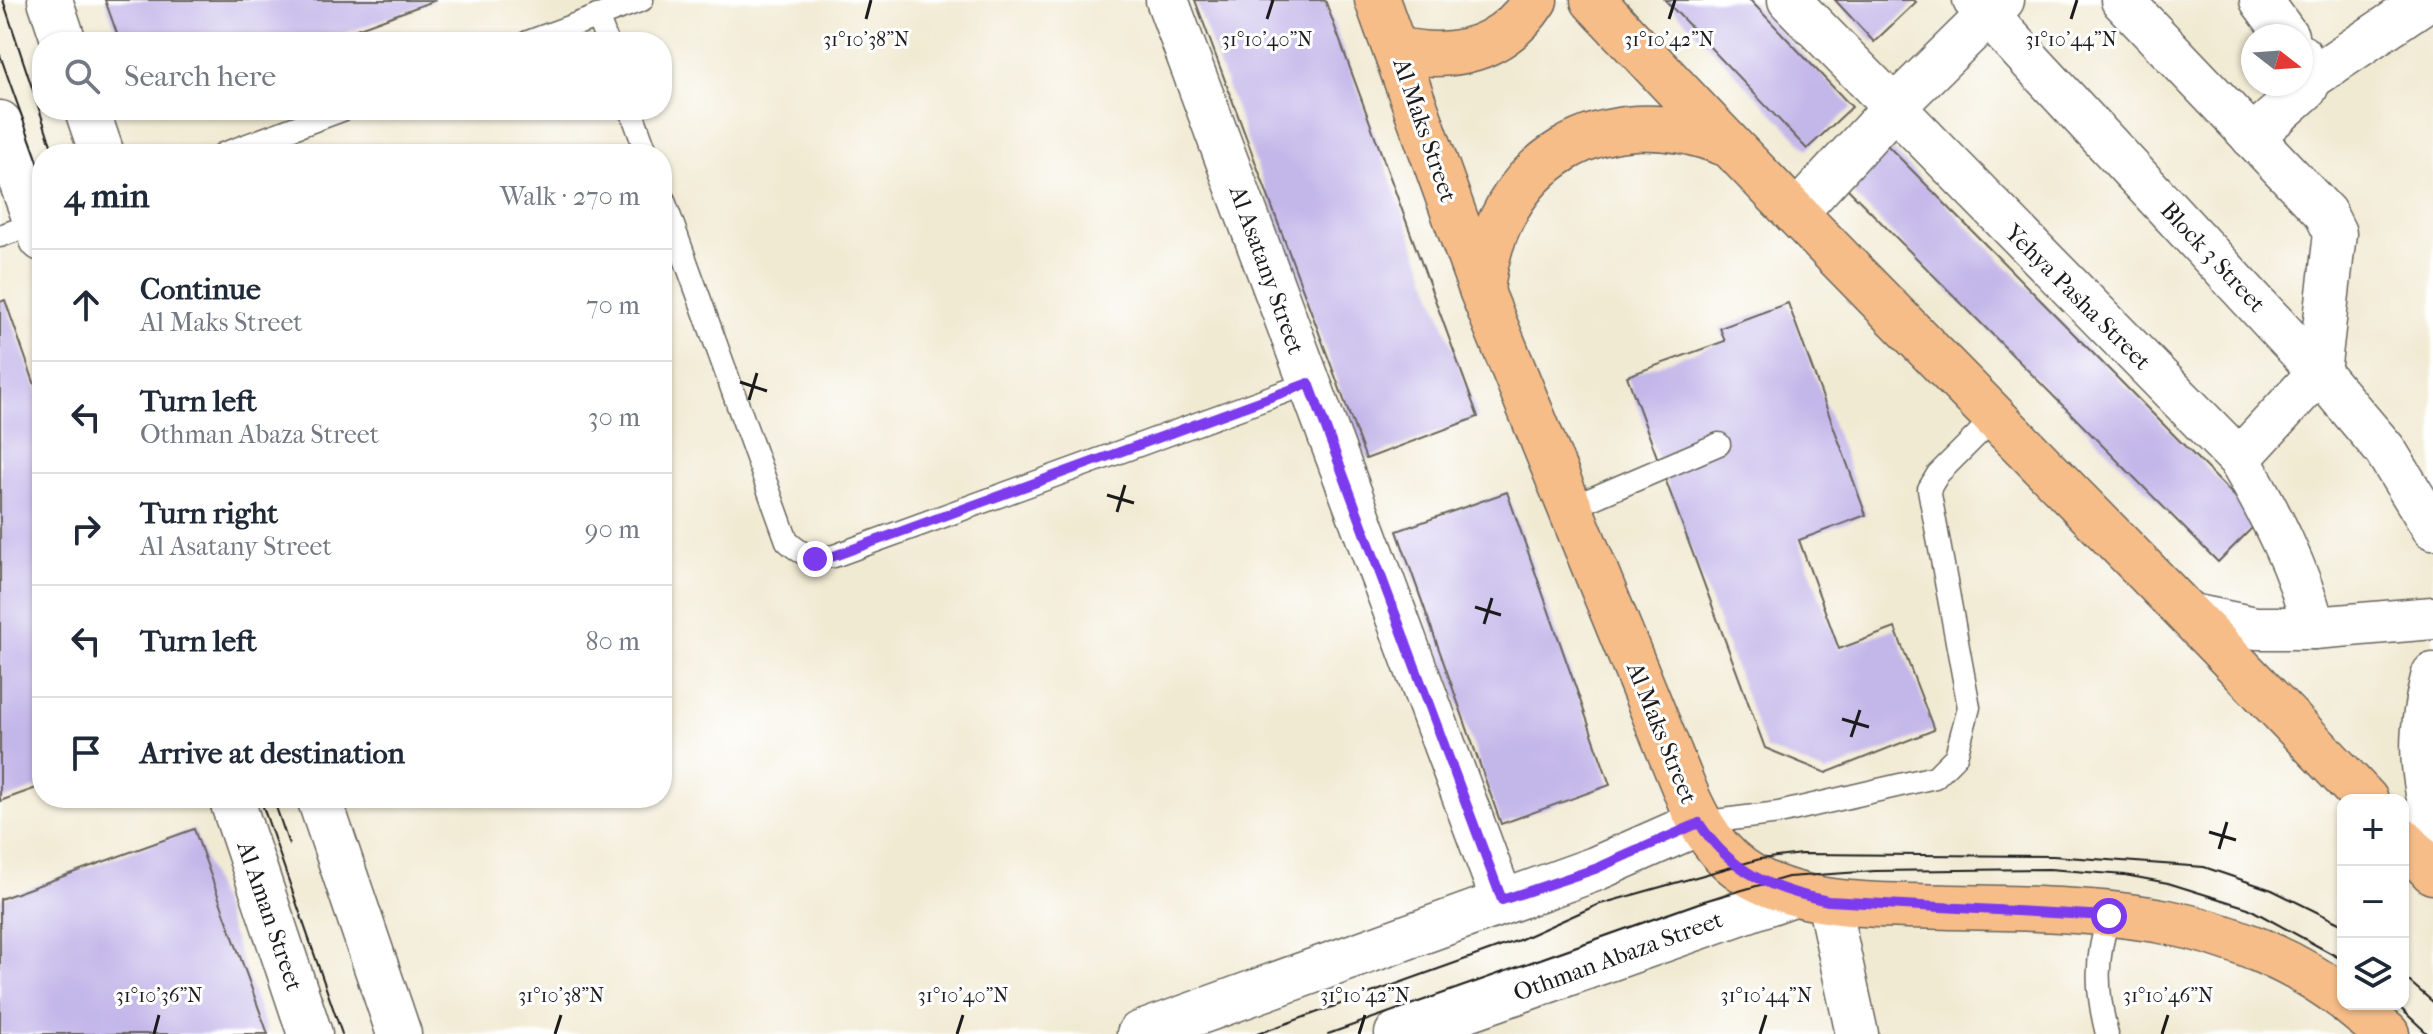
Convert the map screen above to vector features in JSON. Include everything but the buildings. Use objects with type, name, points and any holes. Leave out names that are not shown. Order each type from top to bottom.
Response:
[{"type":"main road","name":"Al Maks Street","points":[[1377,0],[1482,292],[1699,823],[1717,850],[1762,882],[1811,897],[2166,922],[2225,938],[2282,961],[2337,994]]},
{"type":"main road","points":[[1397,49],[1424,55],[1452,55],[1478,48],[1503,35],[1524,17],[1535,0]]},
{"type":"main road","points":[[1593,0],[1728,145],[2192,615],[2360,794]]},
{"type":"main road","points":[[1482,292],[1485,260],[1494,231],[1526,180],[1549,159],[1603,132],[1633,127],[1666,126],[1698,133],[1728,145]]},
{"type":"main road","points":[[2409,846],[2433,872]]},
{"type":"main road","points":[[2357,1010],[2387,1034]]},
{"type":"street","points":[[50,0],[61,32]]},
{"type":"street","name":"Al Asatany Street","points":[[1167,0],[1502,900]]},
{"type":"street","name":"Yehya Pasha Street","points":[[1789,0],[1892,109],[2239,459],[2275,521],[2301,579],[2314,628]]},
{"type":"street","points":[[2122,0],[2325,213],[2335,233],[2319,372],[2239,459]]},
{"type":"street","points":[[2313,63],[2427,0]]},
{"type":"street","points":[[1797,212],[1988,5]]},
{"type":"street","name":"Block 3 Street","points":[[1988,5],[2319,372],[2385,450],[2433,528]]},
{"type":"street","points":[[2252,137],[2298,96]]},
{"type":"street","points":[[90,120],[99,144]]},
{"type":"street","points":[[0,123],[30,230]]},
{"type":"street","points":[[2192,615],[2256,628],[2314,628],[2433,618]]},
{"type":"street","points":[[2433,674],[2422,718],[2421,772],[2433,822]]},
{"type":"street","name":"Al Aman Street","points":[[234,808],[310,1034]]},
{"type":"street","points":[[322,808],[399,1034]]},
{"type":"street","points":[[1139,1034],[1502,900],[1595,869],[1699,823]]},
{"type":"street","points":[[1811,897],[1857,1034]]},
{"type":"street","name":"Othman Abaza Street","points":[[1397,1034],[1811,897]]},
{"type":"lane","points":[[555,32],[642,0]]},
{"type":"lane","points":[[597,16],[603,32]]},
{"type":"lane","points":[[250,144],[315,120]]},
{"type":"lane","points":[[635,120],[643,144]]},
{"type":"lane","points":[[672,223],[787,541],[801,554],[815,559],[834,556],[1309,383]]},
{"type":"lane","points":[[1699,823],[1792,811],[1935,777],[1956,756],[1969,707],[1929,489],[1938,474],[1997,415]]},
{"type":"lane","points":[[1570,508],[1719,444]]},
{"type":"lane","points":[[2107,1034],[2097,995],[2097,970],[2098,949],[2109,916]]},
{"type":"tram line","points":[[3,0],[32,88]]},
{"type":"tram line","points":[[0,55],[32,145]]},
{"type":"tram line","points":[[43,120],[51,144]]},
{"type":"tram line","points":[[263,808],[342,1034]]},
{"type":"tram line","points":[[276,808],[289,845]]},
{"type":"tram line","points":[[1257,1034],[1519,940],[1597,905],[1760,859],[1801,854],[2053,856],[2204,867],[2272,890],[2337,922]]},
{"type":"tram line","points":[[1328,1034],[1704,901],[1788,877],[1875,871],[2049,869],[2125,875],[2168,883],[2248,908],[2337,957]]},
{"type":"tram line","points":[[2409,981],[2433,1002]]},
{"type":"tram line","points":[[2402,1010],[2428,1034]]},
{"type":"route","points":[[815,559],[834,556],[1309,383],[1502,900],[1595,869],[1699,823],[1717,850],[1736,865],[1762,882],[1793,894],[1828,901],[2109,916]]}]
